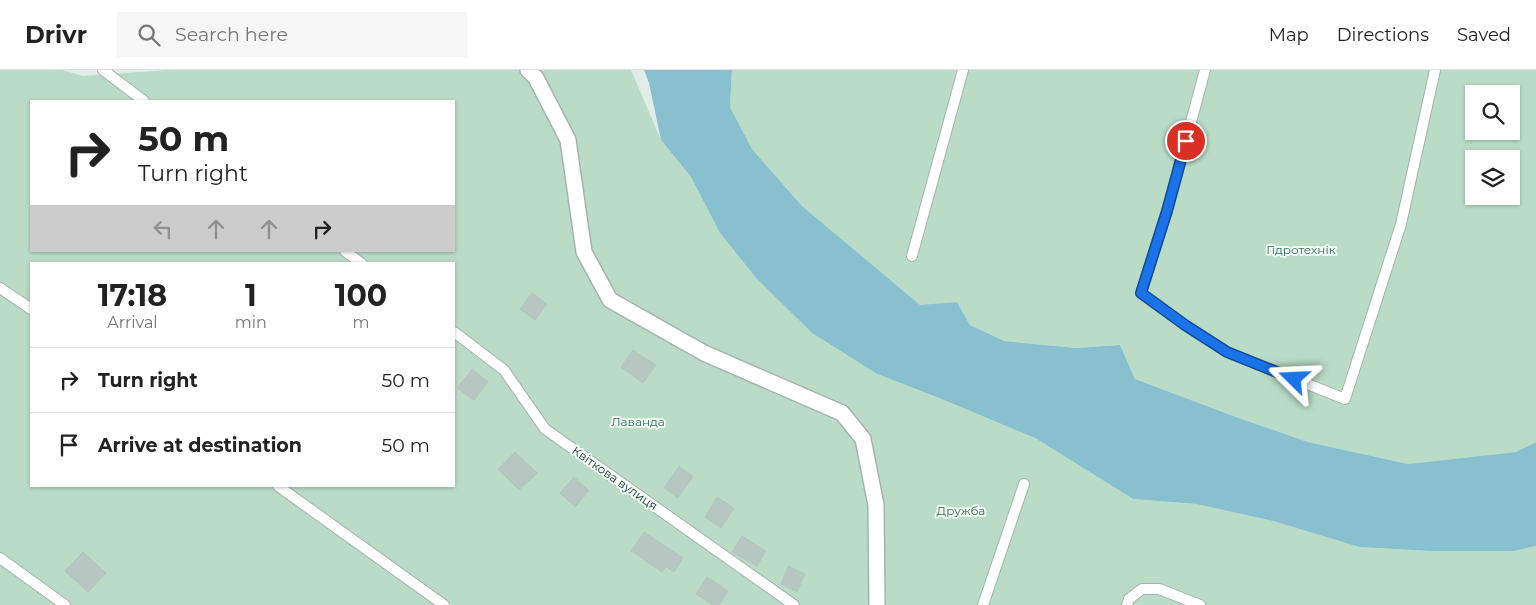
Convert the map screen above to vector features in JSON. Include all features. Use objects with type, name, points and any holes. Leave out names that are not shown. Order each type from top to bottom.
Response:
[{"type":"street","points":[[528,70],[536,78],[568,140],[584,252],[610,300],[704,353],[842,413],[863,439],[876,505],[877,605]]},
{"type":"lane","points":[[102,70],[143,100]]},
{"type":"lane","points":[[912,256],[963,70]]},
{"type":"lane","points":[[1205,70],[1167,211],[1141,293],[1227,352],[1345,399],[1401,224],[1435,70]]},
{"type":"lane","points":[[346,252],[359,262]]},
{"type":"lane","points":[[0,288],[30,308]]},
{"type":"lane","name":"Квіткова вулиця","points":[[455,333],[504,370],[545,429],[794,605]]},
{"type":"lane","points":[[983,605],[1024,484]]},
{"type":"lane","points":[[279,487],[444,605]]},
{"type":"lane","points":[[0,558],[65,605]]},
{"type":"lane","points":[[1127,605],[1129,599],[1142,589],[1159,589],[1200,605]]},
{"type":"green space","name":"Лаванда","points":[[0,70],[62,70],[83,76],[168,70],[631,70],[661,140],[691,177],[720,233],[756,278],[812,333],[877,374],[1035,438],[1133,499],[1196,504],[1273,521],[1359,547],[1430,551],[1514,551],[1536,546],[1536,605],[0,605]]},
{"type":"green space","name":"Гідротехнік","points":[[732,70],[1536,70],[1536,442],[1516,452],[1408,464],[1308,442],[1135,379],[1120,345],[1076,348],[1003,341],[970,325],[957,302],[920,306],[802,206],[752,149],[730,107]]},
{"type":"water","points":[[644,70],[732,70],[730,107],[752,149],[802,206],[920,305],[957,302],[970,325],[1004,341],[1076,348],[1120,345],[1135,379],[1308,442],[1408,464],[1516,452],[1536,442],[1536,546],[1514,551],[1430,551],[1359,547],[1273,521],[1196,504],[1133,499],[1035,438],[877,374],[812,333],[756,278],[720,233],[691,177],[661,140],[649,83]]},
{"type":"building","points":[[532,293],[547,304],[535,320],[520,309]]},
{"type":"building","points":[[633,350],[656,365],[643,383],[621,367]]},
{"type":"building","points":[[472,369],[488,382],[474,400],[457,388]]},
{"type":"building","points":[[515,452],[537,473],[519,490],[498,469]]},
{"type":"building","points":[[679,466],[693,476],[678,498],[664,488]]},
{"type":"building","points":[[574,477],[589,491],[575,507],[560,493]]},
{"type":"building","points":[[717,497],[734,508],[721,528],[705,517]]},
{"type":"building","points":[[644,532],[683,558],[674,572],[666,567],[662,572],[631,551]]},
{"type":"building","points":[[742,536],[766,551],[757,566],[732,552]]},
{"type":"building","points":[[83,552],[106,573],[88,592],[65,571]]},
{"type":"building","points":[[788,566],[805,574],[797,592],[781,584]]},
{"type":"building","points":[[707,577],[728,591],[719,605],[713,605],[696,594]]},
{"type":"route","points":[[1186,141],[1167,211],[1141,293],[1227,352],[1294,379]]},
{"type":"park label","name":"Дружба","points":[[961,510]]}]
